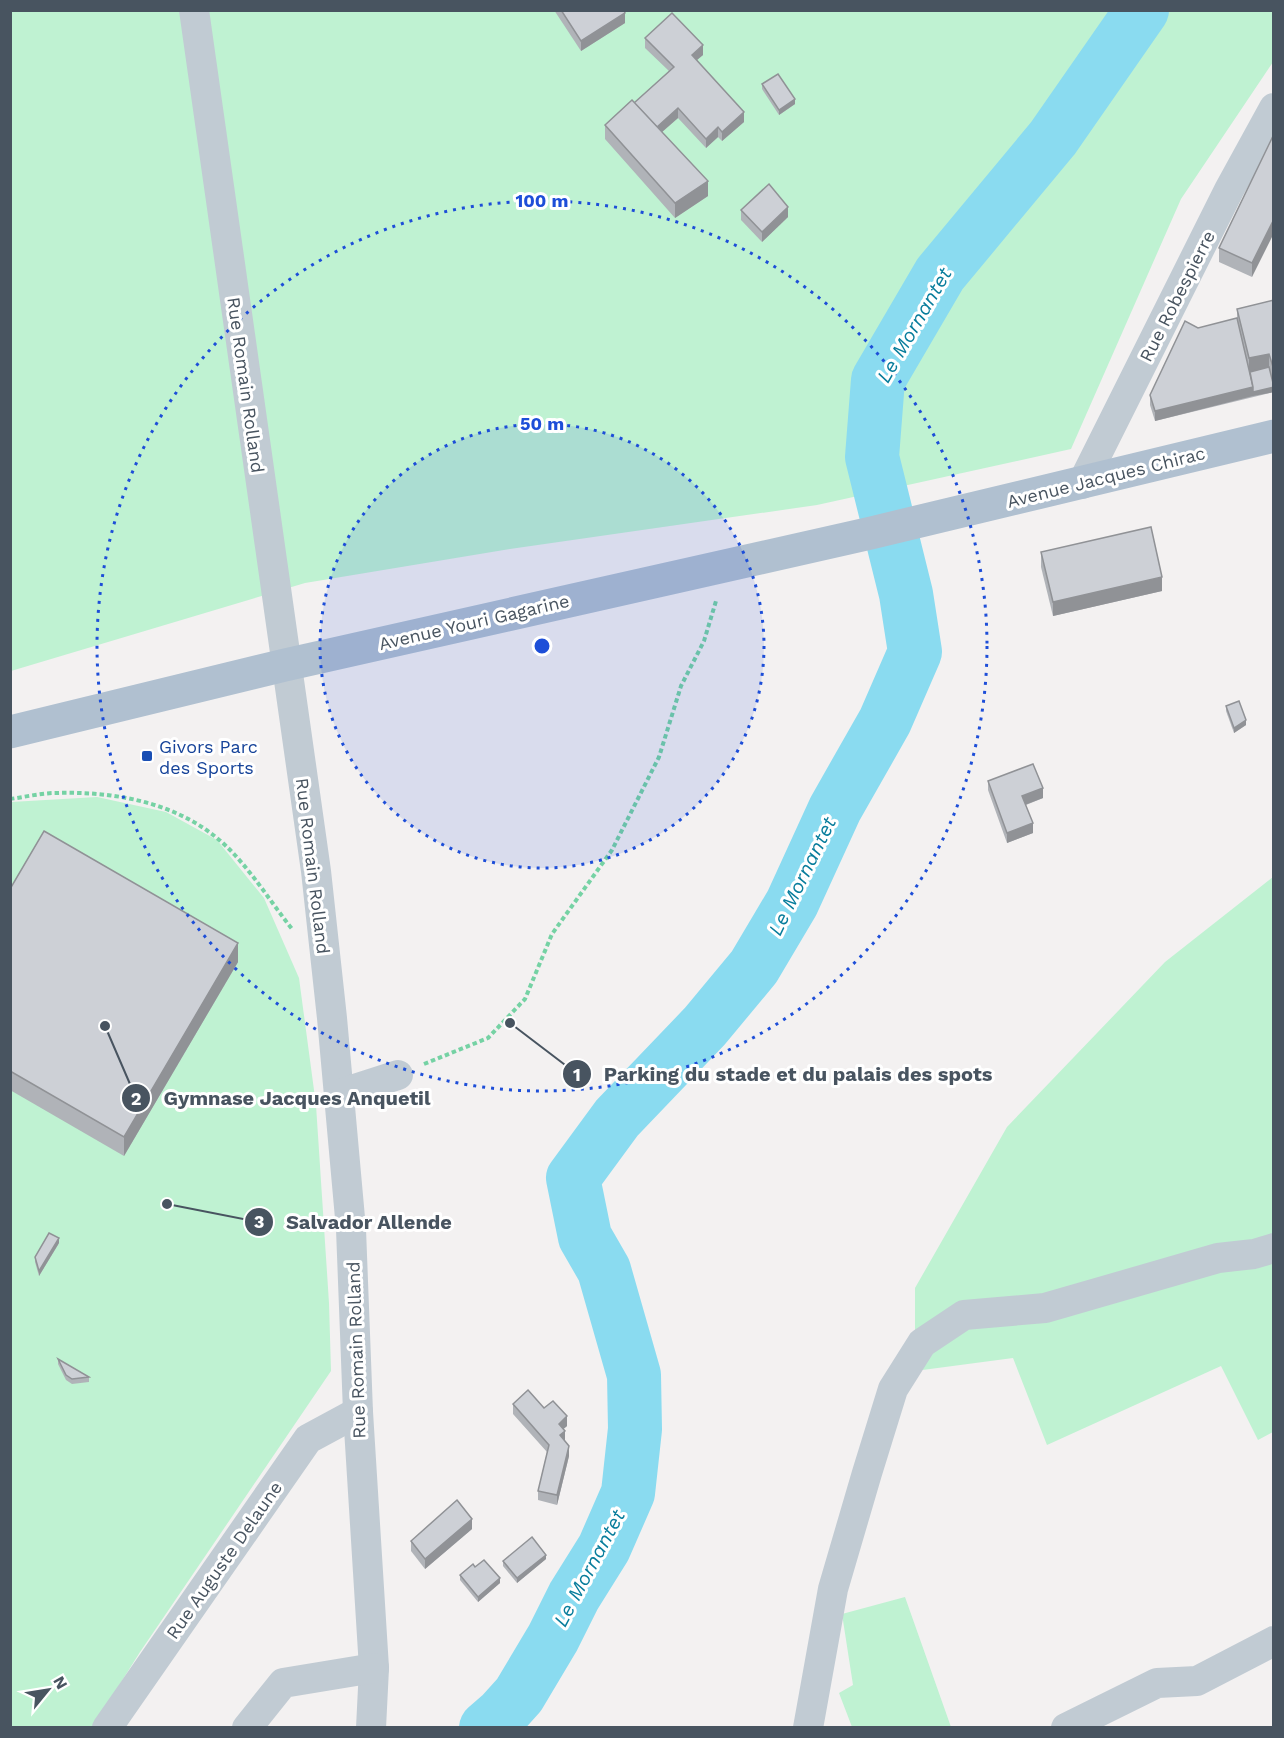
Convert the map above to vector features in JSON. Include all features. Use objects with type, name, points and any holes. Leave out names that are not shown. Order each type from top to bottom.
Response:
[{"type":"main road","name":"Avenue Jacques Chirac","points":[[939,518],[1274,436]]},
{"type":"main road","name":"Avenue Youri Gagarine","points":[[10,732],[285,665],[939,518]]},
{"type":"street","name":"Rue Romain Rolland","points":[[194,10],[316,871],[339,1094],[351,1229],[358,1412],[374,1668],[371,1728]]},
{"type":"street","name":"Rue Robespierre","points":[[1082,484],[1230,190],[1274,108]]},
{"type":"street","points":[[339,1094],[398,1075]]},
{"type":"street","points":[[808,1728],[833,1589],[848,1536],[893,1389],[922,1343],[964,1315],[1045,1308],[1218,1258],[1254,1254],[1274,1248]]},
{"type":"street","name":"Rue Auguste Delaune","points":[[107,1728],[308,1439],[358,1412]]},
{"type":"street","points":[[1066,1728],[1157,1683],[1197,1681],[1274,1641]]},
{"type":"street","points":[[247,1728],[282,1683],[374,1668]]},
{"type":"path","points":[[398,1075],[488,1038],[525,999],[552,934],[612,850],[659,757],[681,686],[704,641],[716,602],[733,564]]},
{"type":"path","points":[[10,799],[54,793],[108,794],[148,802],[190,820],[226,846],[293,930]]},
{"type":"green space","points":[[11,11],[1273,11],[1273,62],[1181,199],[1071,449],[817,505],[510,549],[305,583],[11,671]]},
{"type":"green space","points":[[97,797],[166,812],[217,840],[264,898],[299,978],[316,1105],[329,1303],[331,1371],[140,1652],[93,1727],[11,1728],[11,802]]},
{"type":"green space","points":[[1273,877],[1273,1432],[1258,1440],[1221,1366],[1047,1445],[1013,1358],[915,1371],[915,1288],[1007,1127],[1165,962]]},
{"type":"green space","points":[[905,1597],[951,1727],[852,1727],[839,1693],[853,1685],[842,1614]]},
{"type":"building","points":[[561,10],[624,10],[625,13],[581,41]]},
{"type":"building","points":[[672,13],[703,45],[692,55],[744,112],[722,132],[718,127],[706,139],[678,108],[657,127],[634,103],[674,67],[645,38]]},
{"type":"building","points":[[778,74],[795,99],[779,110],[762,84]]},
{"type":"building","points":[[632,100],[708,181],[675,203],[605,125]]},
{"type":"building","points":[[1274,134],[1274,219],[1252,263],[1219,248]]},
{"type":"building","points":[[769,184],[788,207],[762,232],[741,210]]},
{"type":"building","points":[[1274,300],[1274,370],[1269,354],[1249,358],[1237,309]]},
{"type":"building","points":[[1237,318],[1253,387],[1155,411],[1150,395],[1185,321],[1198,328]]},
{"type":"building","points":[[1269,367],[1274,387],[1253,392],[1250,372]]},
{"type":"building","points":[[1151,527],[1162,577],[1053,602],[1041,552]]},
{"type":"building","points":[[1239,701],[1246,720],[1234,728],[1226,706]]},
{"type":"building","points":[[1033,764],[1043,788],[1022,796],[1033,823],[1007,833],[988,781]]},
{"type":"building","points":[[44,831],[238,943],[124,1137],[10,1071],[10,889]]},
{"type":"building","points":[[49,1233],[59,1238],[39,1271],[35,1257]]},
{"type":"building","points":[[58,1359],[89,1377],[72,1379],[66,1375]]},
{"type":"building","points":[[528,1390],[544,1408],[553,1401],[567,1416],[559,1424],[565,1431],[560,1435],[569,1446],[557,1495],[538,1491],[549,1445],[513,1404]]},
{"type":"building","points":[[457,1500],[472,1519],[425,1559],[411,1541]]},
{"type":"building","points":[[532,1537],[546,1555],[517,1578],[503,1561]]},
{"type":"building","points":[[484,1560],[500,1578],[478,1597],[460,1575],[473,1564],[475,1567]]},
{"type":"waterway","name":"Le Mornantet","points":[[486,1728],[519,1695],[553,1638],[574,1596],[604,1548],[628,1493],[635,1429],[634,1375],[604,1270],[585,1237],[573,1178],[617,1118],[705,1026],[754,967],[792,903],[835,809],[885,721],[915,652],[906,594],[872,457],[878,380],[940,274],[1053,138],[1142,10]]},
{"type":"place","name":"Givors Parc des Sports","points":[[147,756]]},
{"type":"place","name":"Parking du stade et du palais des spots","points":[[510,1023]]},
{"type":"place","name":"Gymnase Jacques Anquetil","points":[[105,1026]]},
{"type":"place","name":"Salvador Allende","points":[[167,1204]]}]
